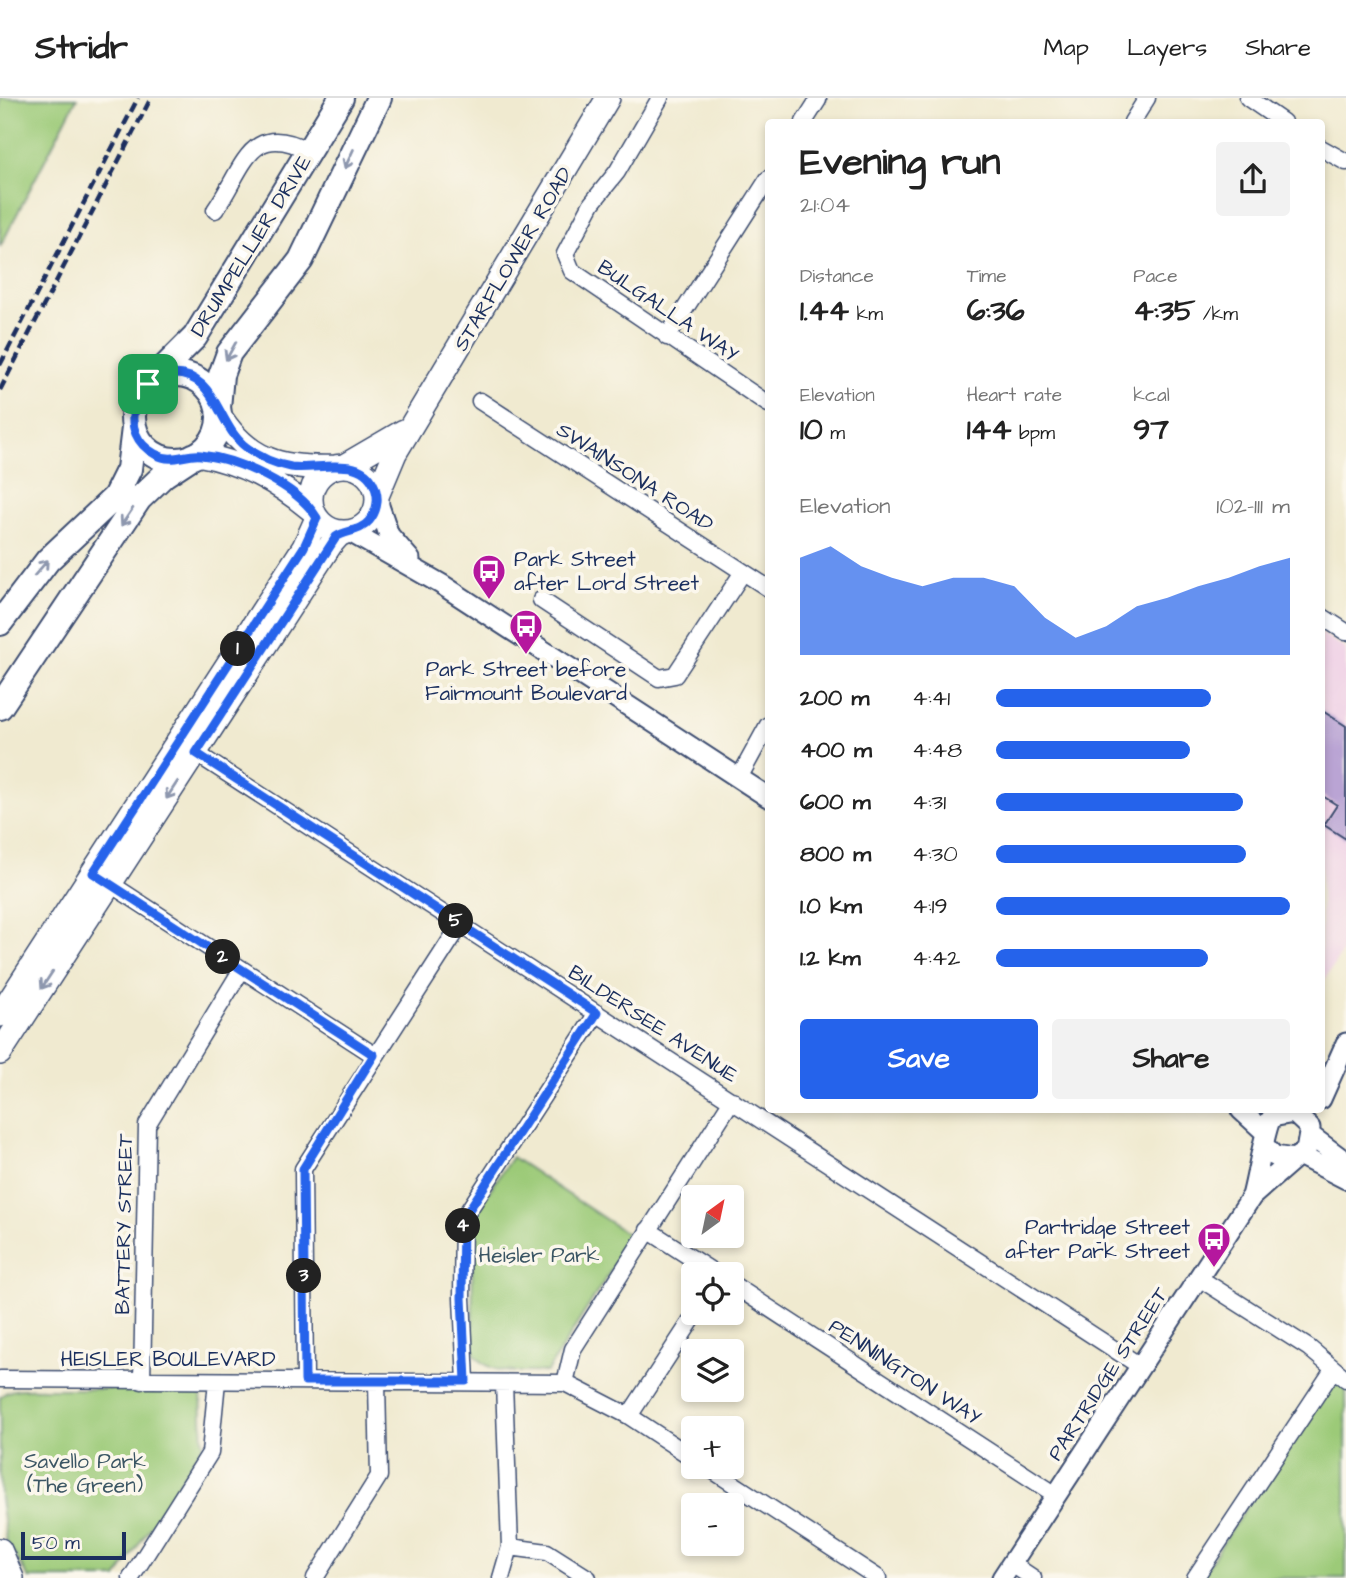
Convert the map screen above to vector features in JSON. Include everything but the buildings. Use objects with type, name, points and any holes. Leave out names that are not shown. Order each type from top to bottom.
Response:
[{"type":"main road","name":"DRUMPELLIER DRIVE","points":[[148,384],[195,337],[341,98]]},
{"type":"main road","name":"DRUMPELLIER DRIVE","points":[[218,410],[221,375],[229,353],[301,260],[379,98]]},
{"type":"main road","name":"STARFLOWER ROAD","points":[[377,498],[394,453],[418,419],[608,98]]},
{"type":"main road","points":[[0,623],[48,560],[115,497],[130,469],[134,404],[148,384],[170,374],[190,376],[206,387],[240,442],[268,460],[299,468],[340,466],[365,473],[374,485],[377,498],[369,521],[339,534],[187,747],[102,878],[0,1053]]},
{"type":"main road","points":[[0,707],[132,508],[155,483],[195,455],[214,437],[218,410]]},
{"type":"main road","name":"STARFLOWER ROAD","points":[[340,466],[386,443],[418,419]]},
{"type":"main road","points":[[134,428],[140,441],[155,454],[173,460],[195,455],[228,460],[253,469],[296,496],[328,528],[348,532]]},
{"type":"main road","points":[[187,747],[310,538],[315,514],[311,496],[316,482],[323,473],[340,466]]},
{"type":"main road","points":[[0,1015],[102,878]]},
{"type":"main road","points":[[0,1550],[12,1578]]},
{"type":"street","name":"BULGALLA WAY","points":[[660,98],[617,172],[592,203],[565,254],[572,271],[765,402]]},
{"type":"street","points":[[1134,119],[1147,98]]},
{"type":"street","points":[[1248,98],[1279,119]]},
{"type":"street","points":[[806,119],[818,100]]},
{"type":"street","points":[[215,210],[251,152],[264,141],[281,139],[309,151]]},
{"type":"street","points":[[1325,150],[1346,162]]},
{"type":"street","points":[[667,337],[765,184]]},
{"type":"street","name":"SWAINSONA ROAD","points":[[480,401],[765,586]]},
{"type":"street","points":[[377,498],[382,521],[394,542],[441,584]]},
{"type":"street","points":[[348,532],[441,584],[765,795]]},
{"type":"street","points":[[541,600],[659,678],[666,679],[675,676],[743,572]]},
{"type":"street","points":[[1325,619],[1346,632]]},
{"type":"street","points":[[739,778],[765,730]]},
{"type":"street","name":"BILDERSEE AVENUE","points":[[187,747],[1140,1366]]},
{"type":"street","points":[[102,878],[374,1055]]},
{"type":"street","points":[[305,1381],[303,1169],[374,1055],[461,924]]},
{"type":"street","name":"BATTERY STREET","points":[[142,1381],[147,1125],[242,969]]},
{"type":"street","points":[[466,1381],[462,1298],[463,1219],[597,1013]]},
{"type":"street","points":[[1325,1088],[1335,1059]]},
{"type":"street","points":[[565,1382],[573,1349],[732,1100]]},
{"type":"street","points":[[1243,1113],[1280,1159],[1297,1158],[1346,1179]]},
{"type":"street","points":[[1264,1138],[1272,1117],[1278,1113]]},
{"type":"street","points":[[1289,1113],[1301,1116],[1310,1132],[1346,1162]]},
{"type":"street","points":[[1297,1158],[1310,1144],[1315,1113]]},
{"type":"street","name":"PARTRIDGE STREET","points":[[1252,1196],[1264,1138]]},
{"type":"street","name":"PARTRIDGE STREET","points":[[1007,1571],[1252,1196],[1297,1158]]},
{"type":"street","points":[[648,1230],[697,1262]]},
{"type":"street","points":[[1195,1578],[1339,1374],[1309,1348],[1199,1278]]},
{"type":"street","name":"PENNINGTON WAY","points":[[744,1292],[1056,1495]]},
{"type":"street","points":[[629,1416],[688,1325]]},
{"type":"street","name":"HEISLER BOULEVARD","points":[[0,1379],[565,1382],[629,1416],[681,1450]]},
{"type":"street","points":[[137,1576],[210,1453],[217,1381]]},
{"type":"street","points":[[315,1578],[379,1476],[377,1383]]},
{"type":"street","points":[[500,1578],[510,1547],[504,1383]]},
{"type":"street","points":[[726,1479],[878,1578]]},
{"type":"street","points":[[510,1547],[547,1552],[588,1578]]},
{"type":"street","points":[[1007,1571],[1034,1578]]},
{"type":"shaded area","points":[[1325,636],[1346,649],[1346,946],[1325,979]]},
{"type":"green space","points":[[0,98],[77,98],[0,247]]},
{"type":"green space","name":"Heisler Park","points":[[512,1157],[632,1237],[547,1372],[497,1369],[488,1366],[473,1352],[472,1217]]},
{"type":"green space","points":[[1333,1374],[1346,1383],[1346,1578],[1200,1578]]},
{"type":"green space","name":"Savello Park (The Green)","points":[[30,1389],[201,1389],[203,1445],[117,1578],[29,1578],[6,1541],[0,1497],[0,1397],[10,1391]]},
{"type":"railway","points":[[0,365],[138,98]]},
{"type":"railway","points":[[0,390],[151,98]]},
{"type":"place","name":"Park Street after Lord Street","points":[[489,601]]},
{"type":"place","name":"Park Street before Fairmount Boulevard","points":[[526,656]]},
{"type":"place","name":"Partridge Street after Park Street","points":[[1214,1269]]},
{"type":"route","points":[[170,374],[194,378],[212,394],[218,413],[229,430],[253,452],[275,463],[291,467],[355,468],[370,478],[377,496],[375,511],[369,521],[361,528],[339,534],[331,544],[196,753],[597,1013],[463,1219],[462,1298],[466,1381],[305,1381],[303,1169],[374,1055],[93,873],[304,547],[317,518],[296,496],[243,465],[197,454],[178,460],[150,452],[138,437],[132,418],[136,399],[148,384],[156,378],[170,374]]}]
